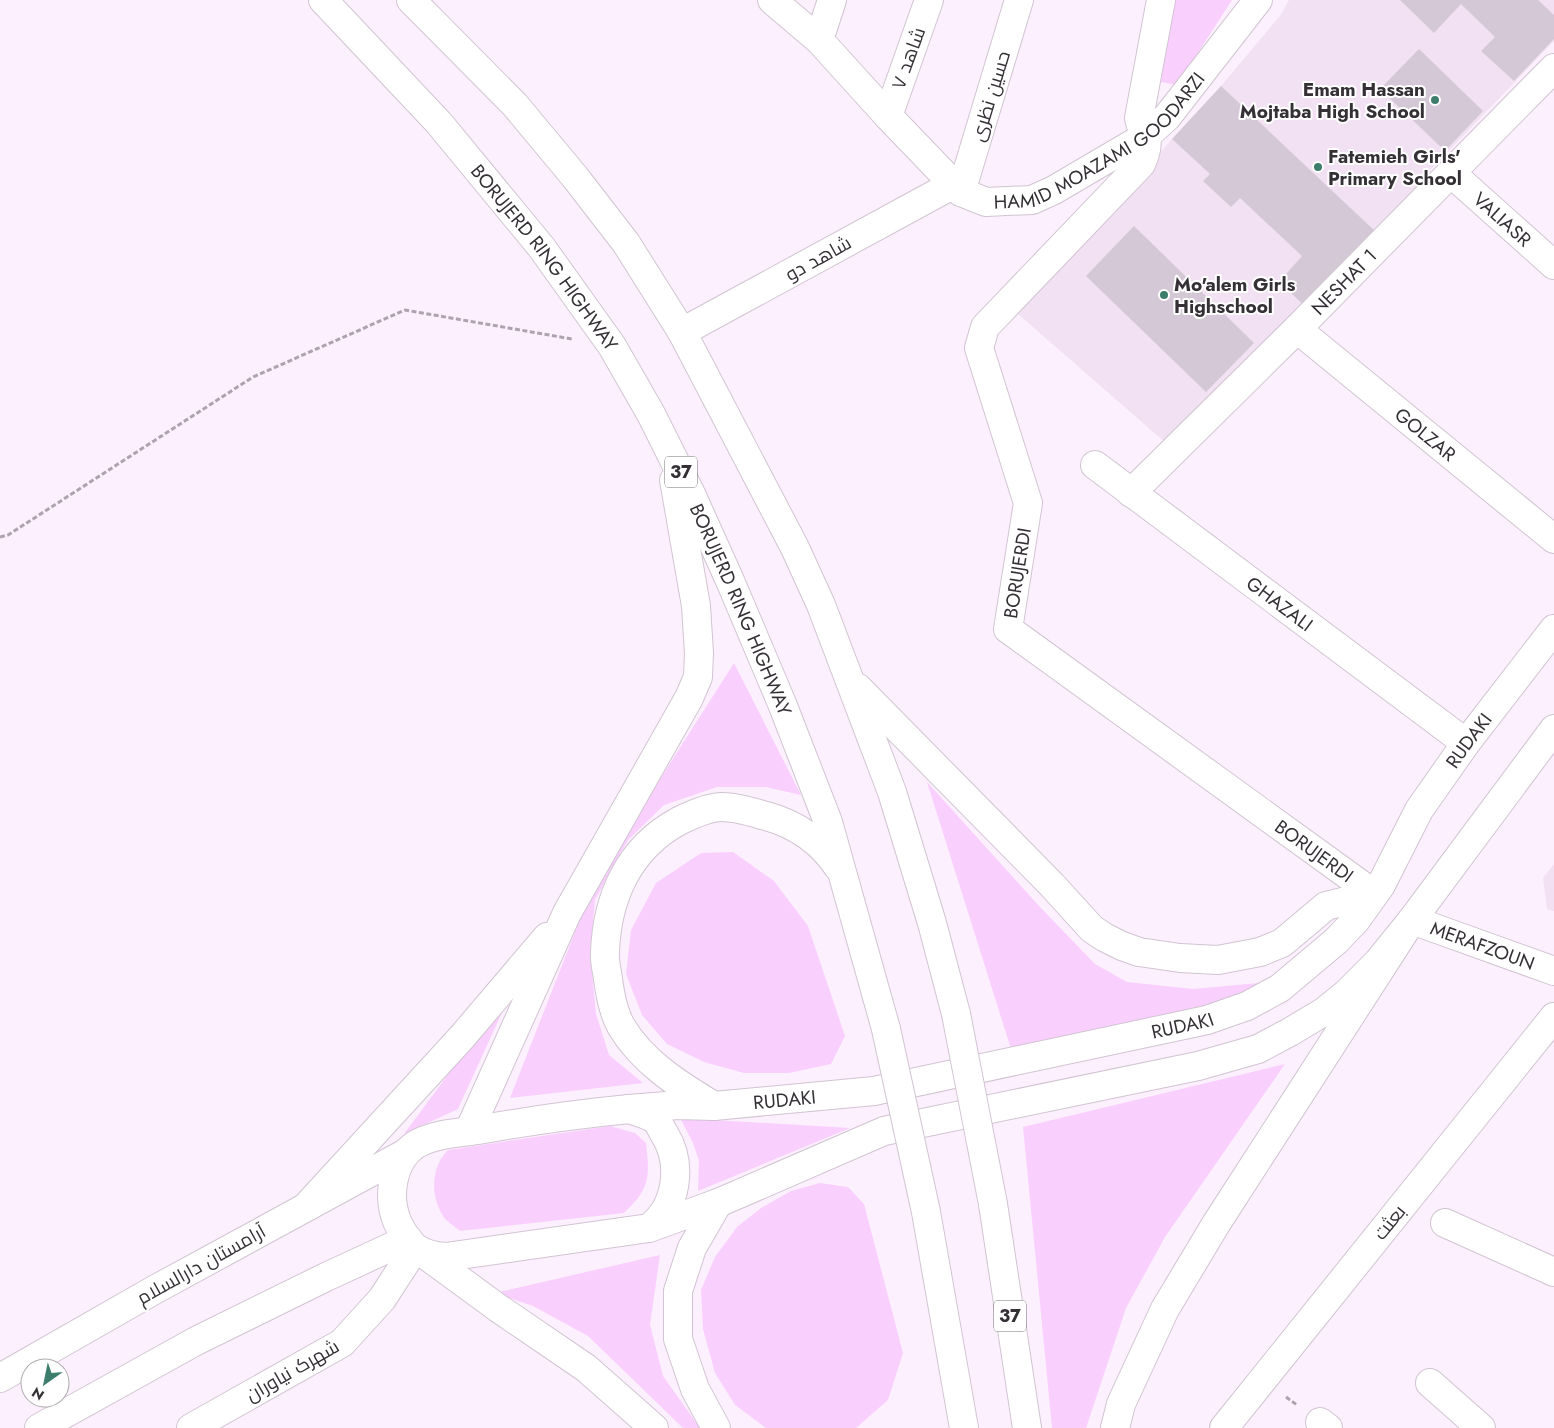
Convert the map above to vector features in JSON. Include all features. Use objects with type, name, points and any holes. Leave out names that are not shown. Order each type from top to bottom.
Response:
[{"type":"main road","name":"BORUJERD RING HIGHWAY","points":[[323,0],[439,123],[542,248],[612,346],[651,414],[692,494],[783,706],[828,822],[845,878],[886,1028],[926,1212],[960,1425]]},
{"type":"main road","name":"37","points":[[411,0],[515,105],[575,177],[626,243],[682,332],[795,548],[821,605],[892,792],[932,924],[956,1014],[993,1204],[1027,1428]]},
{"type":"main road","name":"HAMID MOAZAMI GOODARZI","points":[[772,0],[819,40],[957,188],[986,202],[1032,200],[1054,190],[1146,136],[1167,117],[1258,0]]},
{"type":"main road","points":[[819,40],[832,0]]},
{"type":"main road","name":"شاهد ۷","points":[[888,116],[929,0]]},
{"type":"main road","name":"حسین نظری","points":[[957,188],[1020,0]]},
{"type":"main road","points":[[1146,136],[1138,118],[1161,0]]},
{"type":"main road","name":"NESHAT 1","points":[[1131,493],[1554,68]]},
{"type":"main road","name":"BORUJERDI","points":[[1146,136],[1145,155],[1141,164],[985,327],[979,348],[1028,503],[1008,629],[1374,894]]},
{"type":"main road","name":"VALIASR","points":[[1450,173],[1554,265]]},
{"type":"main road","name":"شاهد دو","points":[[682,332],[957,188]]},
{"type":"main road","name":"GOLZAR","points":[[1296,329],[1554,539]]},
{"type":"main road","points":[[469,1131],[567,913],[689,698],[698,677],[699,653],[696,606],[669,450]]},
{"type":"main road","name":"GHAZALI","points":[[1095,465],[1466,743]]},
{"type":"main road","name":"RUDAKI","points":[[469,1131],[548,1118],[629,1108],[678,1105],[714,1106],[874,1092],[1207,1020],[1248,1006],[1280,988],[1336,941],[1356,920],[1381,885],[1419,810],[1466,743],[1554,629]]},
{"type":"main road","points":[[850,681],[1052,885],[1092,928],[1104,937],[1122,946],[1139,952],[1180,958],[1218,960],[1260,952],[1282,943],[1326,906],[1374,894]]},
{"type":"main road","points":[[39,1428],[196,1341],[326,1277],[415,1247],[446,1257],[649,1228],[718,1203],[884,1131],[1198,1066],[1258,1048],[1325,1011],[1346,994],[1378,962],[1412,920],[1554,729]]},
{"type":"main road","points":[[714,1106],[672,1081],[636,1048],[620,1025],[610,993],[604,953],[611,906],[619,885],[631,863],[647,843],[668,828],[692,814],[720,807],[748,810],[779,819],[808,834],[831,856],[845,878]]},
{"type":"main road","points":[[306,1207],[462,1037],[567,913]]},
{"type":"main road","points":[[1115,1428],[1121,1404],[1165,1309],[1216,1224],[1412,920]]},
{"type":"main road","name":"MERAFZOUN","points":[[1412,920],[1554,971]]},
{"type":"main road","name":"بعثت","points":[[1224,1428],[1554,1016]]},
{"type":"main road","points":[[629,1108],[657,1121],[668,1140],[673,1154],[675,1170],[674,1189],[669,1204],[658,1221],[649,1228]]},
{"type":"main road","name":"آرامستان دارالسلام","points":[[0,1378],[156,1289],[404,1154],[417,1144],[435,1137],[469,1131]]},
{"type":"main road","points":[[404,1154],[396,1170],[392,1202],[397,1221],[415,1247],[498,1308],[586,1368],[654,1428]]},
{"type":"main road","points":[[716,1428],[695,1389],[678,1339],[678,1291],[692,1248],[718,1203]]},
{"type":"main road","points":[[1445,1223],[1554,1272]]},
{"type":"main road","name":"شهرک نیاوران","points":[[191,1428],[342,1343],[382,1299],[415,1247]]},
{"type":"main road","points":[[1430,1383],[1481,1428]]},
{"type":"path","points":[[0,537],[8,534],[253,377],[405,310],[612,346]]},
{"type":"path","points":[[1263,1381],[1324,1425]]},
{"type":"shaded area","points":[[1173,0],[1232,0],[1177,85],[1161,82]]},
{"type":"shaded area","points":[[1289,0],[1554,0],[1554,41],[1440,160],[1442,163],[1439,160],[1376,232],[1167,444],[1018,314],[1221,86],[1280,16]]},
{"type":"shaded area","points":[[734,663],[801,795],[766,787],[717,787],[664,805],[628,840],[595,900],[590,951],[596,1014],[609,1055],[643,1083],[510,1098],[595,881]]},
{"type":"shaded area","points":[[927,782],[1040,907],[1095,964],[1127,982],[1193,989],[1270,982],[1216,1007],[1011,1049]]},
{"type":"shaded area","points":[[733,852],[774,881],[808,926],[845,1036],[831,1064],[789,1073],[744,1073],[704,1062],[667,1044],[642,1015],[626,974],[631,930],[656,883],[701,853]]},
{"type":"shaded area","points":[[1554,864],[1554,911],[1547,909],[1543,878]]},
{"type":"shaded area","points":[[515,984],[458,1109],[404,1134]]},
{"type":"shaded area","points":[[1285,1064],[1165,1237],[1126,1308],[1086,1428],[1052,1428],[1023,1127]]},
{"type":"shaded area","points":[[680,1118],[850,1128],[698,1191],[699,1161],[693,1143]]},
{"type":"shaded area","points":[[610,1126],[635,1133],[646,1143],[648,1174],[646,1182],[639,1197],[624,1213],[460,1231],[445,1219],[440,1211],[435,1193],[435,1174],[442,1157],[448,1150]]},
{"type":"shaded area","points":[[820,1183],[848,1187],[864,1204],[903,1353],[888,1400],[856,1428],[766,1428],[735,1405],[715,1373],[703,1329],[701,1290],[715,1257],[737,1227],[761,1208],[791,1191]]},
{"type":"shaded area","points":[[660,1255],[650,1325],[663,1376],[700,1428],[683,1428],[588,1336],[533,1306],[495,1293]]},
{"type":"building","points":[[1400,0],[1538,0],[1554,15],[1554,39],[1514,81],[1481,51],[1495,37],[1461,4],[1434,33]]},
{"type":"building","points":[[1419,49],[1483,111],[1445,151],[1380,89]]},
{"type":"building","points":[[1221,86],[1376,232],[1306,307],[1279,282],[1302,256],[1240,198],[1231,207],[1203,181],[1210,174],[1172,139]]},
{"type":"building","points":[[1134,226],[1254,343],[1206,392],[1086,276]]},
{"type":"place","name":"Emam Hassan Mojtaba High School","points":[[1435,100]]},
{"type":"place","name":"Fatemieh Girls' Primary School","points":[[1318,167]]},
{"type":"place","name":"Mo'alem Girls Highschool","points":[[1164,295]]}]
